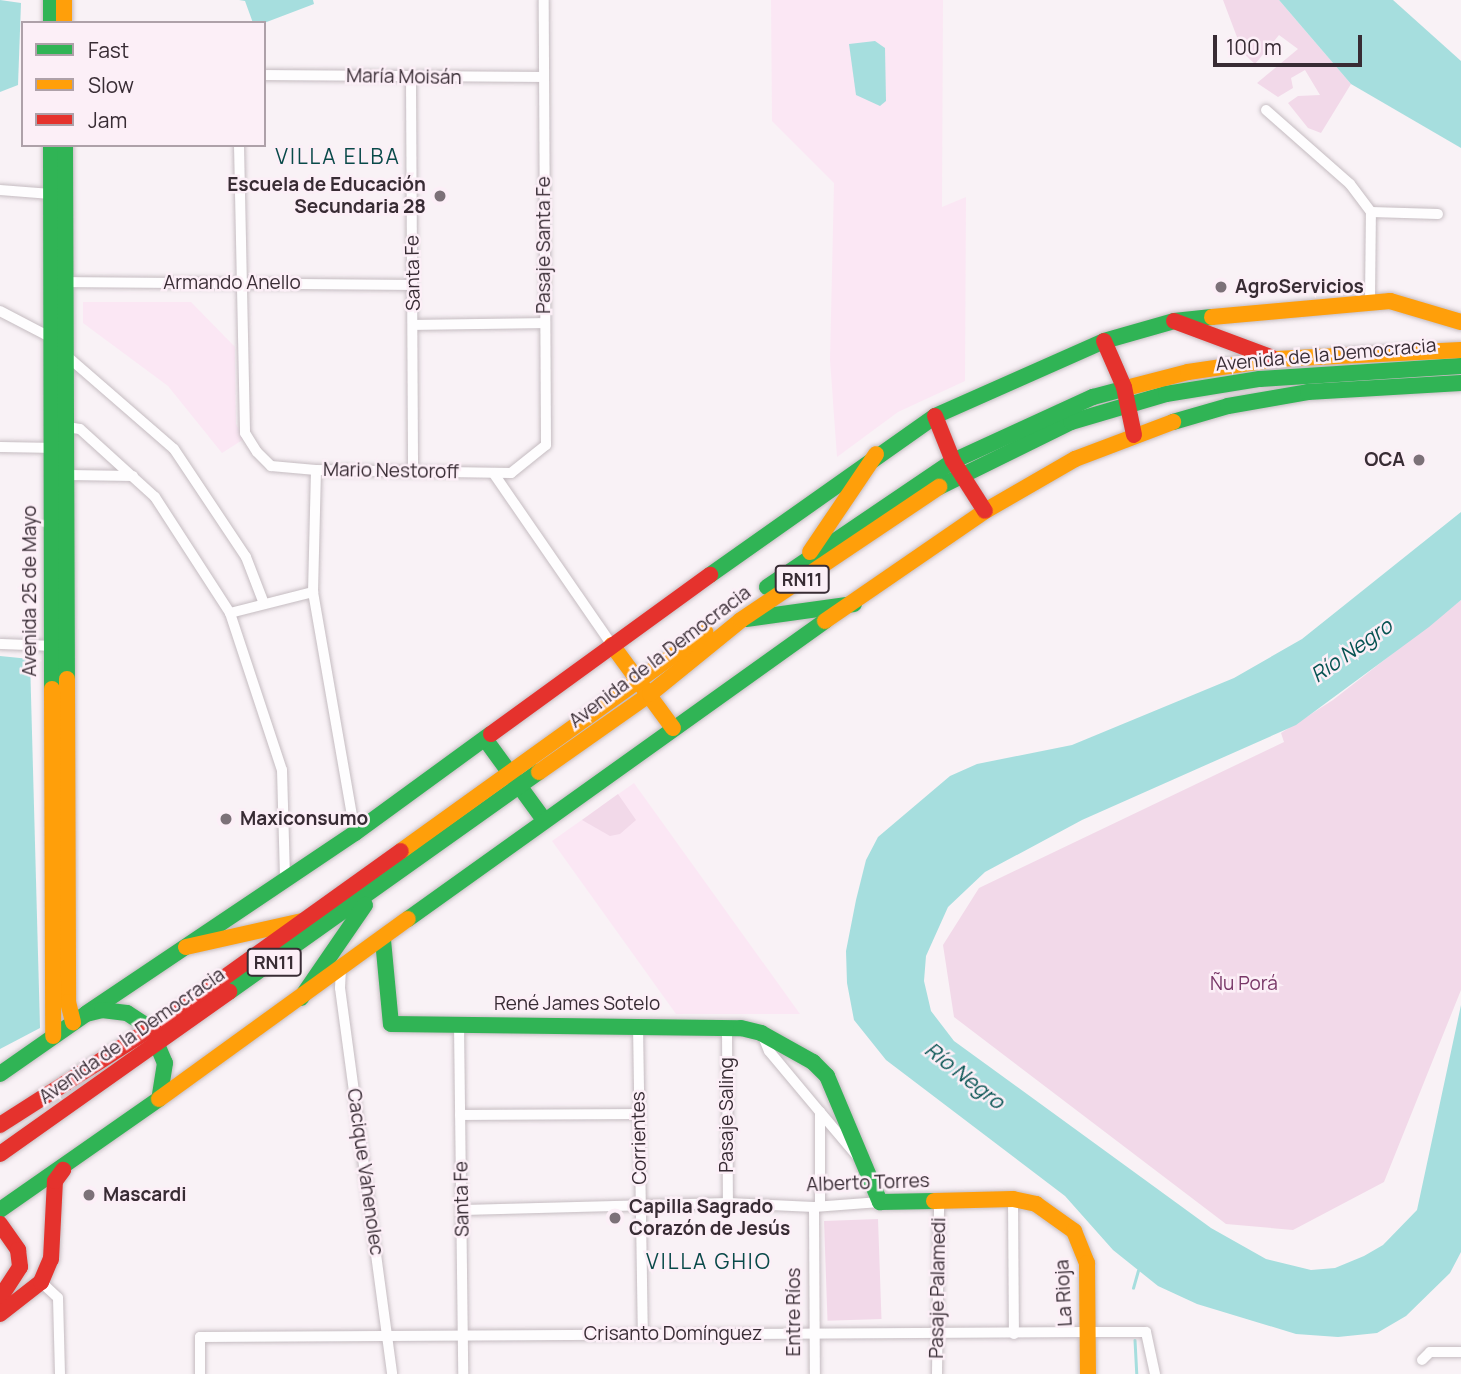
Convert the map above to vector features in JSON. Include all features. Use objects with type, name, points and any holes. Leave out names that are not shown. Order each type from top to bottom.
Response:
[{"type":"main road","points":[[51,0],[51,21]]},
{"type":"main road","points":[[64,0],[64,21]]},
{"type":"main road","name":"Avenida 25 de Mayo","points":[[51,147],[51,194],[68,357],[67,427],[60,448],[69,475],[68,1002],[80,1018]]},
{"type":"main road","name":"Avenida 25 de Mayo","points":[[53,1036],[50,646],[60,448],[50,337],[60,282],[65,147]]},
{"type":"main road","name":"Avenida de la Democracia","points":[[0,1074],[355,833],[876,454],[935,416],[1104,341],[1174,321],[1370,301],[1410,303],[1461,322]]},
{"type":"main road","points":[[1174,321],[1276,359]]},
{"type":"main road","points":[[1104,341],[1127,395],[1134,435]]},
{"type":"main road","name":"Avenida de la Democracia","points":[[645,687],[805,559],[957,468],[1024,442],[1127,395],[1276,359],[1461,350]]},
{"type":"main road","name":"Avenida de la Democracia","points":[[1127,395],[1260,379],[1461,366]]},
{"type":"main road","name":"Avenida de la Democracia","points":[[159,1099],[383,940],[673,728],[985,511],[1075,459],[1134,435],[1228,406],[1308,392],[1461,383]]},
{"type":"main road","points":[[935,416],[957,468],[985,511]]},
{"type":"main road","points":[[805,559],[876,454]]},
{"type":"main road","name":"Avenida de la Democracia","points":[[0,1125],[150,1028],[514,780],[957,468]]},
{"type":"main road","points":[[741,620],[854,604]]},
{"type":"main road","points":[[612,645],[673,728]]},
{"type":"main road","points":[[485,739],[544,820]]},
{"type":"main road","name":"Avenida de la Democracia","points":[[0,1154],[387,881],[514,780]]},
{"type":"main road","name":"RN11","points":[[301,999],[351,923],[387,881]]},
{"type":"main road","points":[[186,947],[306,920]]},
{"type":"main road","name":"René James Sotelo","points":[[383,940],[391,1024],[727,1027],[761,1033]]},
{"type":"main road","points":[[80,1018],[113,1009],[150,1028],[160,1043],[164,1063],[159,1099]]},
{"type":"main road","points":[[761,1033],[813,1062],[827,1076],[880,1202]]},
{"type":"main road","name":"RN11","points":[[0,1210],[159,1099]]},
{"type":"main road","points":[[0,1314],[41,1282],[51,1259],[55,1181],[65,1167]]},
{"type":"main road","name":"Alberto Torres","points":[[880,1202],[1013,1199],[1061,1218]]},
{"type":"main road","name":"La Rioja","points":[[1061,1218],[1077,1237],[1087,1263],[1088,1374]]},
{"type":"main road","points":[[0,1224],[18,1250],[20,1267],[0,1298]]},
{"type":"street","name":"Pasaje Santa Fe","points":[[511,473],[546,445],[544,0]]},
{"type":"street","name":"María Moisán","points":[[266,75],[543,77]]},
{"type":"street","name":"Santa Fe","points":[[411,78],[413,469]]},
{"type":"street","points":[[1266,110],[1350,184],[1371,212],[1370,301]]},
{"type":"street","points":[[239,147],[241,283]]},
{"type":"street","points":[[0,190],[51,194]]},
{"type":"street","points":[[1371,212],[1438,214]]},
{"type":"street","name":"Armando Anello","points":[[60,282],[412,285]]},
{"type":"street","name":"Mario Nestoroff","points":[[241,283],[245,433],[271,466],[316,470],[413,469],[511,473]]},
{"type":"street","points":[[0,311],[50,337]]},
{"type":"street","points":[[414,326],[544,323]]},
{"type":"street","points":[[68,357],[174,449],[246,557],[263,601]]},
{"type":"street","points":[[67,427],[80,429],[155,497],[230,613],[282,770],[285,880]]},
{"type":"street","points":[[0,447],[60,448]]},
{"type":"street","points":[[316,470],[313,592],[355,833]]},
{"type":"street","points":[[494,474],[612,645]]},
{"type":"street","points":[[69,475],[133,476]]},
{"type":"street","points":[[230,613],[263,601],[313,592]]},
{"type":"street","points":[[0,644],[69,646]]},
{"type":"street","name":"Cacique Vahenolec","points":[[341,969],[340,988],[392,1374]]},
{"type":"street","name":"Santa Fe","points":[[459,1025],[463,1374]]},
{"type":"street","name":"Corrientes","points":[[638,1025],[643,1335]]},
{"type":"street","name":"Pasaje Saling","points":[[727,1027],[728,1203]]},
{"type":"street","points":[[761,1033],[769,1051],[864,1164]]},
{"type":"street","name":"Entre Ríos","points":[[815,1374],[820,1112]]},
{"type":"street","points":[[460,1115],[638,1114]]},
{"type":"street","points":[[1013,1199],[1014,1334]]},
{"type":"street","name":"Pasaje Palamedi","points":[[937,1374],[939,1201]]},
{"type":"street","name":"Alberto Torres","points":[[463,1210],[728,1203],[817,1206],[880,1202]]},
{"type":"street","points":[[41,1282],[58,1298],[60,1374]]},
{"type":"street","name":"Crisanto Domínguez","points":[[200,1374],[200,1337],[388,1337],[462,1333],[937,1335],[1088,1332],[1146,1332],[1155,1374]]},
{"type":"street","points":[[1426,1356],[1461,1352]]},
{"type":"shaded area","points":[[771,0],[943,0],[942,207],[966,197],[965,381],[898,412],[837,457],[830,360],[834,183],[772,121]]},
{"type":"shaded area","points":[[83,302],[191,302],[235,347],[236,424],[244,439],[222,453],[168,386],[83,323]]},
{"type":"shaded area","points":[[634,783],[800,1014],[676,1014],[552,841]]},
{"type":"green space","points":[[1223,0],[1279,0],[1351,84],[1321,133],[1308,128],[1288,103],[1298,96],[1320,95],[1305,70],[1291,78],[1293,88],[1278,97],[1257,83],[1298,49],[1279,35],[1255,64],[1243,53]]},
{"type":"green space","name":"Ñu Porá","points":[[1461,600],[1461,990],[1384,1182],[1293,1230],[1226,1224],[954,1017],[943,945],[979,888],[1284,742],[1281,733],[1333,700]]},
{"type":"green space","points":[[618,794],[636,820],[620,834],[610,836],[582,820]]},
{"type":"green space","points":[[878,1219],[881,1319],[828,1321],[824,1221]]},
{"type":"water","points":[[0,0],[21,3],[18,85],[0,92]]},
{"type":"water","points":[[239,0],[313,0],[314,4],[266,22],[252,21],[245,1]]},
{"type":"water","points":[[1279,0],[1393,0],[1461,61],[1461,148],[1351,84]]},
{"type":"water","points":[[875,41],[885,48],[886,101],[880,106],[856,95],[849,44]]},
{"type":"water","name":"Río Negro","points":[[1461,512],[1461,600],[1429,627],[1296,725],[1082,820],[985,872],[948,907],[926,956],[924,981],[931,1011],[954,1041],[1211,1228],[1266,1259],[1311,1270],[1335,1268],[1364,1256],[1383,1245],[1417,1210],[1461,1005],[1461,1252],[1450,1273],[1406,1316],[1377,1333],[1338,1337],[1296,1334],[1197,1304],[1158,1286],[1113,1250],[1065,1196],[886,1060],[854,1020],[847,983],[846,951],[856,900],[866,860],[878,837],[950,776],[977,764],[1072,745],[1234,678],[1302,639]]},
{"type":"water","points":[[0,656],[30,659],[40,1028],[0,1049]]},
{"type":"waterway","points":[[1133,1288],[1138,1271]]},
{"type":"waterway","points":[[1135,1340],[1137,1374]]},
{"type":"traffic: fast","points":[[51,0],[51,21]]},
{"type":"traffic: fast","points":[[51,147],[52,689]]},
{"type":"traffic: fast","points":[[65,147],[67,679]]},
{"type":"traffic: fast","points":[[710,575],[935,416],[1104,341],[1174,321],[1212,317]]},
{"type":"traffic: fast","points":[[939,487],[1071,422],[1166,394],[1260,379],[1461,366]]},
{"type":"traffic: fast","points":[[1173,422],[1228,406],[1308,392],[1461,383]]},
{"type":"traffic: fast","points":[[767,587],[953,461],[1093,397],[1130,387]]},
{"type":"traffic: fast","points":[[746,619],[854,604]]},
{"type":"traffic: fast","points":[[408,919],[825,621]]},
{"type":"traffic: fast","points":[[87,1013],[355,833],[491,734]]},
{"type":"traffic: fast","points":[[485,739],[544,820]]},
{"type":"traffic: fast","points":[[229,992],[539,772]]},
{"type":"traffic: fast","points":[[301,998],[365,905]]},
{"type":"traffic: fast","points":[[383,940],[391,1024],[741,1028],[761,1033],[813,1062],[827,1076],[880,1202],[934,1201]]},
{"type":"traffic: fast","points":[[0,1074],[86,1014],[102,1010],[127,1013],[150,1028],[165,1063],[159,1099],[0,1210]]},
{"type":"traffic: slow","points":[[64,0],[64,21]]},
{"type":"traffic: slow","points":[[1212,317],[1390,301],[1461,322]]},
{"type":"traffic: slow","points":[[1130,387],[1188,372],[1276,359],[1461,350]]},
{"type":"traffic: slow","points":[[825,621],[985,511],[1075,459],[1173,422]]},
{"type":"traffic: slow","points":[[810,552],[876,454]]},
{"type":"traffic: slow","points":[[539,772],[650,694],[741,620],[939,487]]},
{"type":"traffic: slow","points":[[401,851],[706,632]]},
{"type":"traffic: slow","points":[[612,645],[673,728]]},
{"type":"traffic: slow","points":[[67,679],[68,1002],[73,1022]]},
{"type":"traffic: slow","points":[[52,689],[53,1036]]},
{"type":"traffic: slow","points":[[159,1099],[408,919]]},
{"type":"traffic: slow","points":[[186,947],[302,921]]},
{"type":"traffic: slow","points":[[934,1201],[1013,1199],[1036,1204],[1074,1231],[1087,1263],[1088,1374]]},
{"type":"traffic: jam","points":[[1174,321],[1271,357]]},
{"type":"traffic: jam","points":[[1104,341],[1124,387],[1134,435]]},
{"type":"traffic: jam","points":[[935,416],[953,461],[985,511]]},
{"type":"traffic: jam","points":[[491,734],[710,575]]},
{"type":"traffic: jam","points":[[0,1125],[169,1017],[401,851]]},
{"type":"traffic: jam","points":[[0,1154],[229,992]]},
{"type":"traffic: jam","points":[[0,1314],[41,1282],[51,1259],[55,1181],[63,1170]]},
{"type":"traffic: jam","points":[[0,1224],[18,1250],[20,1267],[0,1298]]},
{"type":"place","name":"Escuela de Educación Secundaria 28","points":[[440,196]]},
{"type":"place","name":"AgroServicios","points":[[1221,287]]},
{"type":"place","name":"OCA","points":[[1419,460]]},
{"type":"place","name":"Maxiconsumo","points":[[226,819]]},
{"type":"place","name":"Mascardi","points":[[89,1195]]},
{"type":"place","name":"Capilla Sagrado Corazón de Jesús","points":[[615,1218]]},
{"type":"district","name":"VILLA ELBA","points":[[338,156]]},
{"type":"district","name":"VILLA GHIO","points":[[709,1261]]}]
